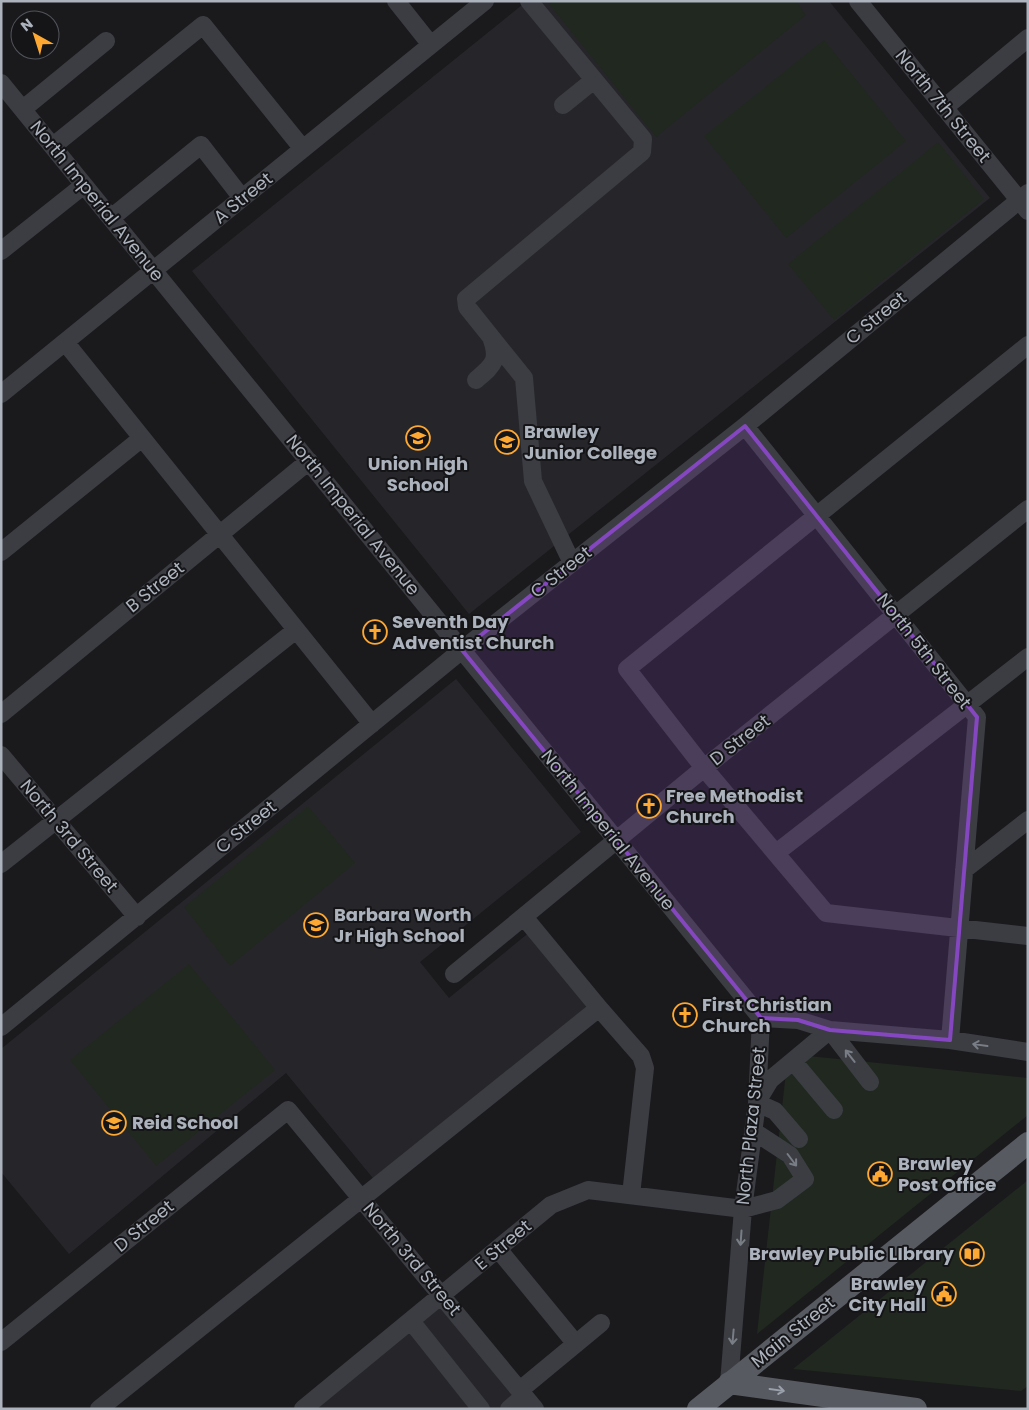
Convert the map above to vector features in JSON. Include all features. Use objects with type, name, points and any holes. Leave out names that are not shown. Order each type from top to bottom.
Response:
[{"type":"main road","name":"Main Street","points":[[698,1409],[1028,1142]]},
{"type":"main road","points":[[729,1383],[908,1408]]},
{"type":"street","points":[[396,1],[431,44]]},
{"type":"street","name":"A Street","points":[[1,394],[485,1]]},
{"type":"street","points":[[529,1],[643,139],[642,152],[466,299],[467,307],[524,378],[533,481],[572,563]]},
{"type":"street","name":"North 7th Street","points":[[865,3],[944,108],[1025,202]]},
{"type":"street","points":[[53,146],[203,25],[303,149]]},
{"type":"street","points":[[944,108],[1028,38]]},
{"type":"street","points":[[23,109],[106,42]]},
{"type":"street","points":[[563,105],[594,80]]},
{"type":"street","name":"North Imperial Avenue","points":[[1,83],[761,1018]]},
{"type":"street","points":[[111,218],[201,145],[242,198]]},
{"type":"street","points":[[1,252],[84,185]]},
{"type":"street","name":"C Street","points":[[1,1027],[462,650],[1025,202]]},
{"type":"street","points":[[476,380],[493,365],[496,352],[490,334]]},
{"type":"street","points":[[65,342],[372,724]]},
{"type":"street","points":[[1028,345],[627,670],[704,768],[826,913],[959,930],[1028,936]]},
{"type":"street","name":"North 5th Street","points":[[745,426],[977,718],[950,1040]]},
{"type":"street","points":[[1,552],[142,438]]},
{"type":"street","name":"B Street","points":[[1,714],[309,461]]},
{"type":"street","name":"D Street","points":[[454,974],[704,768],[1028,509]]},
{"type":"street","points":[[1,864],[296,630]]},
{"type":"street","points":[[776,853],[1028,657]]},
{"type":"street","name":"North 3rd Street","points":[[1,755],[137,917]]},
{"type":"street","points":[[964,870],[1028,820]]},
{"type":"street","points":[[524,917],[641,1056],[645,1068],[632,1195]]},
{"type":"street","points":[[99,1409],[362,1200],[599,1008]]},
{"type":"street","points":[[761,1018],[798,1020],[830,1030],[950,1040],[1028,1052]]},
{"type":"street","name":"North Plaza Street","points":[[729,1383],[743,1209],[757,1103],[761,1018]]},
{"type":"street","points":[[799,1139],[775,1110],[757,1103],[770,1080],[830,1030]]},
{"type":"street","points":[[830,1030],[870,1082]]},
{"type":"street","points":[[793,1061],[834,1110]]},
{"type":"street","name":"D Street","points":[[1,1342],[288,1110]]},
{"type":"street","name":"North 3rd Street","points":[[288,1110],[526,1398]]},
{"type":"street","points":[[743,1209],[776,1200],[805,1179],[790,1155],[753,1131]]},
{"type":"street","name":"E Street","points":[[303,1409],[551,1205],[588,1190],[743,1209]]},
{"type":"street","points":[[498,1249],[576,1344]]},
{"type":"street","points":[[411,1321],[481,1409]]},
{"type":"street","points":[[509,1409],[526,1398],[576,1344],[601,1323]]},
{"type":"highlighted area","points":[[745,426],[977,717],[950,1040],[830,1030],[798,1020],[761,1018],[462,650]]},
{"type":"shaded area","name":"Brawley Junior College","points":[[527,1],[829,1],[990,198],[469,614],[192,271]]},
{"type":"shaded area","points":[[553,1],[796,1],[806,15],[656,137],[549,4]]},
{"type":"shaded area","points":[[824,40],[906,141],[786,238],[704,136]]},
{"type":"shaded area","points":[[938,142],[984,199],[834,320],[788,264]]},
{"type":"shaded area","name":"Barbara Worth Jr High School","points":[[456,679],[581,832],[420,962],[449,998],[531,931],[593,1009],[377,1183],[286,1073],[69,1254],[1,1172],[1,1049]]},
{"type":"shaded area","points":[[308,806],[355,863],[230,966],[184,907]]},
{"type":"shaded area","points":[[189,964],[275,1070],[156,1166],[70,1060]]},
{"type":"shaded area","points":[[788,1054],[1028,1078],[1028,1115],[757,1334]]},
{"type":"shaded area","points":[[1028,1180],[1028,1386],[1021,1391],[793,1369]]},
{"type":"shaded area","points":[[442,1295],[534,1409],[303,1409]]},
{"type":"place","name":"Union High School","points":[[418,438]]},
{"type":"place","name":"Brawley Junior College","points":[[507,442]]},
{"type":"place","name":"Seventh Day Adventist Church","points":[[375,632]]},
{"type":"place","name":"Free Methodist Church","points":[[649,806]]},
{"type":"place","name":"Barbara Worth Jr High School","points":[[316,925]]},
{"type":"place","name":"First Christian Church","points":[[685,1015]]},
{"type":"place","name":"Reid School","points":[[114,1123]]},
{"type":"place","name":"Brawley Post Office","points":[[880,1174]]},
{"type":"place","name":"Brawley Public LIbrary","points":[[972,1254]]},
{"type":"place","name":"Brawley City Hall","points":[[944,1294]]}]
